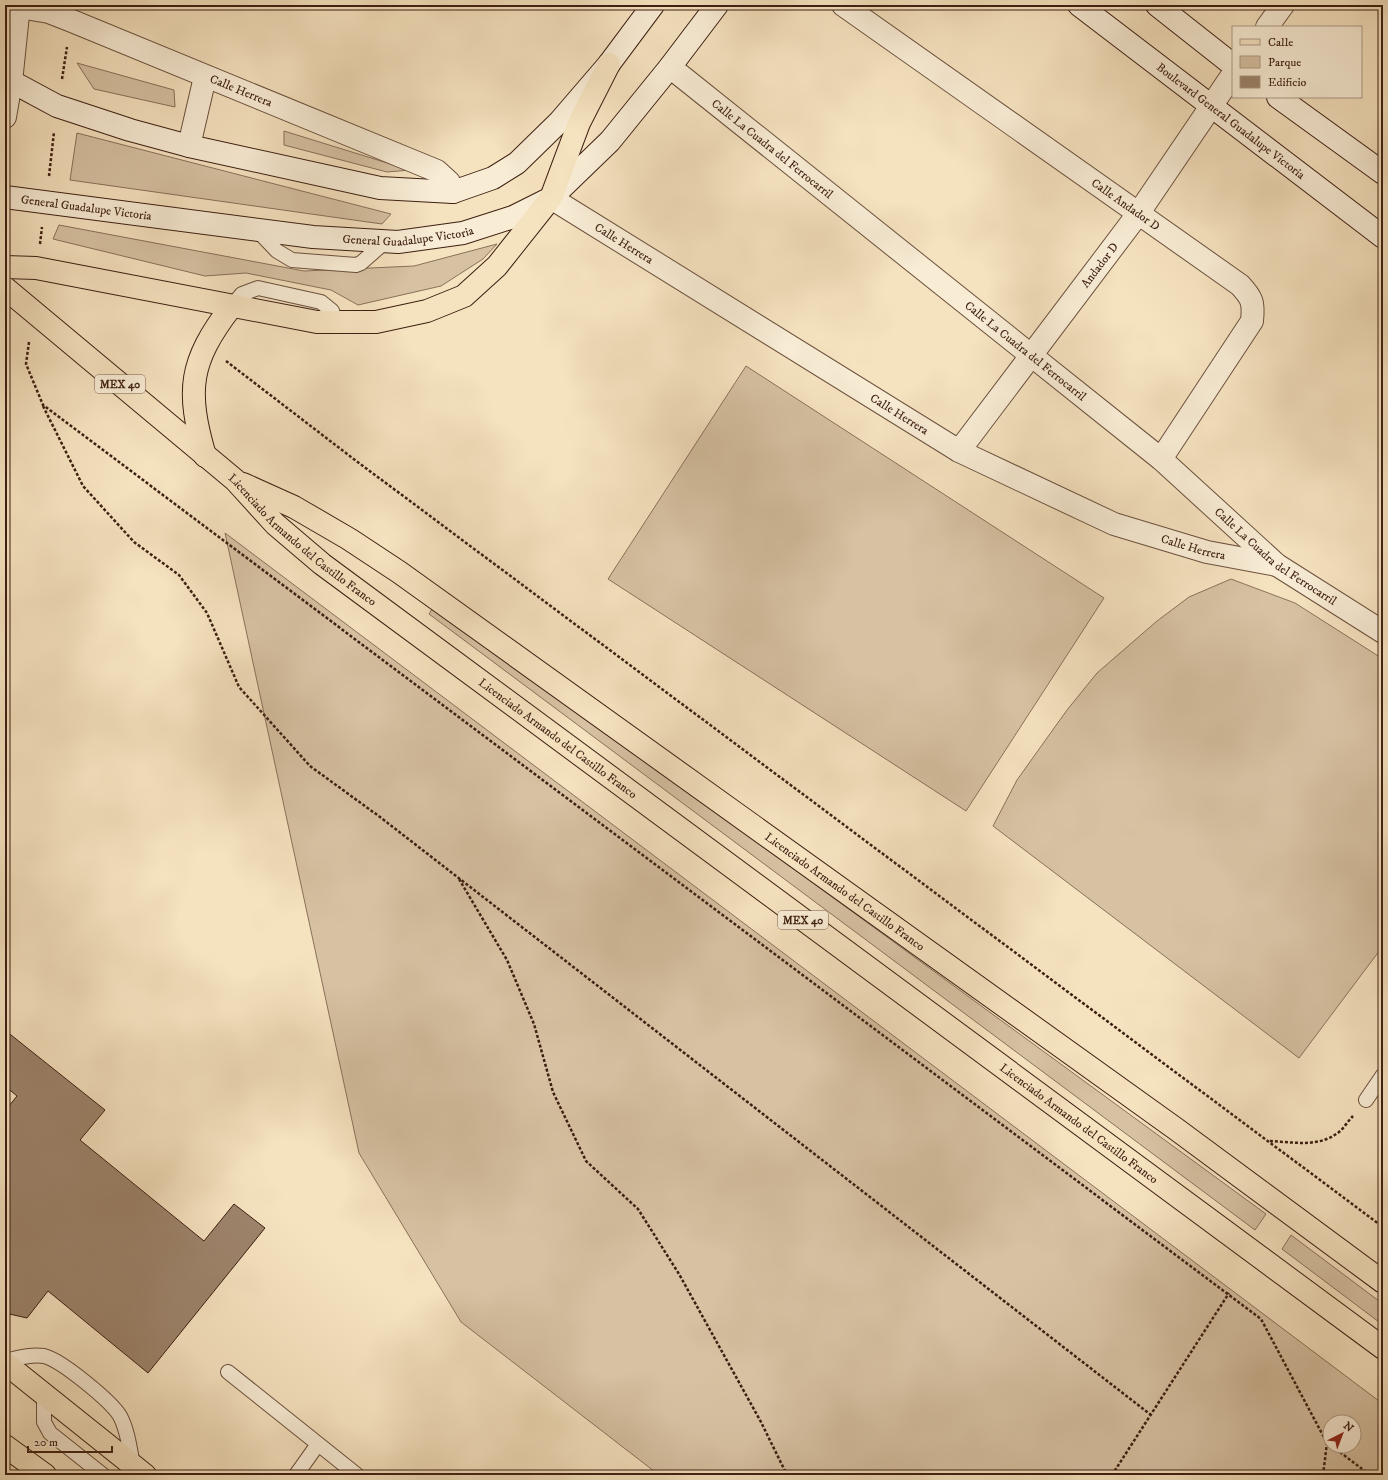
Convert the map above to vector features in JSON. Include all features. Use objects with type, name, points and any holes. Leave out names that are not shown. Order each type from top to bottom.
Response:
[{"type":"main road","points":[[5,267],[51,271],[231,307],[317,322],[376,322],[427,311],[464,296],[497,266],[551,198],[579,123],[609,64]]},
{"type":"main road","name":"MEX 40","points":[[5,288],[235,480]]},
{"type":"main road","points":[[205,456],[196,422],[193,400],[195,377],[206,344],[214,330],[231,307]]},
{"type":"main road","name":"Licenciado Armando del Castillo Franco","points":[[235,480],[294,507],[349,539],[399,572],[1170,1124],[1383,1282]]},
{"type":"main road","name":"Licenciado Armando del Castillo Franco","points":[[235,480],[275,524],[322,564],[1383,1348]]},
{"type":"main road","points":[[5,1362],[139,1471]]},
{"type":"main road","points":[[5,1446],[45,1475]]},
{"type":"street","points":[[8,80],[57,106],[130,130],[190,146],[380,188],[453,192],[493,178],[517,163],[560,121],[609,64],[653,5]]},
{"type":"street","name":"General Guadalupe Victoria","points":[[5,197],[313,237],[398,242],[462,233],[513,217],[551,198],[610,141],[670,67],[717,5]]},
{"type":"street","name":"Calle Andador D","points":[[843,5],[1240,285],[1250,296],[1254,308],[1252,320],[1160,459]]},
{"type":"street","name":"Boulevard General Guadalupe Victoria","points":[[1079,5],[1383,237]]},
{"type":"street","points":[[1157,5],[1232,64]]},
{"type":"street","points":[[1268,26],[1283,5]]},
{"type":"street","points":[[5,117],[8,80],[19,6]]},
{"type":"street","name":"Calle Herrera","points":[[19,6],[49,12],[72,21],[205,77],[437,171],[449,182],[453,192]]},
{"type":"street","name":"Calle La Cuadra del Ferrocarril","points":[[670,67],[1160,459],[1277,565],[1383,632]]},
{"type":"street","name":"Andador D","points":[[959,451],[1138,214],[1213,106],[1232,76]]},
{"type":"street","points":[[190,146],[205,77]]},
{"type":"street","points":[[1279,98],[1383,173]]},
{"type":"street","name":"Calle Herrera","points":[[551,198],[959,451],[1114,524],[1207,552],[1277,565]]},
{"type":"lane","points":[[1366,1100],[1383,1074]]},
{"type":"lane","points":[[5,1362],[27,1356],[44,1356],[60,1363],[110,1404],[120,1417],[139,1471]]},
{"type":"lane","points":[[228,1372],[357,1475]]},
{"type":"lane","points":[[44,1394],[44,1422],[50,1433],[103,1475]]},
{"type":"lane","points":[[296,1475],[318,1444]]},
{"type":"path","points":[[206,344],[355,460],[1270,1141],[1383,1227]]},
{"type":"path","points":[[43,405],[83,486],[134,542],[179,575],[207,613],[239,687],[310,766],[458,877],[1151,1415]]},
{"type":"path","points":[[458,877],[507,960],[534,1024],[553,1092],[586,1161],[638,1209],[690,1295],[761,1422],[787,1475]]},
{"type":"path","points":[[1270,1141],[1315,1143],[1328,1139],[1340,1132],[1366,1100]]},
{"type":"path","points":[[1112,1475],[1229,1293]]},
{"type":"path","points":[[1323,1475],[1326,1454]]},
{"type":"path","points":[[1342,1454],[1370,1475]]},
{"type":"green space","points":[[77,63],[174,90],[175,107],[94,89]]},
{"type":"green space","points":[[284,131],[410,170],[387,172],[284,145]]},
{"type":"green space","points":[[77,133],[391,214],[382,224],[70,180]]},
{"type":"green space","points":[[59,225],[304,271],[414,266],[497,244],[483,259],[441,286],[358,305],[331,290],[246,273],[205,276],[53,239]]},
{"type":"green space","points":[[746,366],[1104,598],[966,811],[608,579]]},
{"type":"green space","points":[[225,533],[1383,1404],[1383,1475],[659,1475],[461,1322],[359,1153]]},
{"type":"green space","points":[[1231,579],[1295,603],[1383,659],[1383,946],[1299,1058],[993,826],[1017,780],[1067,710],[1097,673],[1157,621],[1189,597]]},
{"type":"green space","points":[[434,606],[1266,1214],[1255,1230],[429,614]]},
{"type":"green space","points":[[1291,1235],[1383,1304],[1383,1325],[1282,1249]]},
{"type":"building","points":[[6,1031],[105,1110],[80,1140],[204,1241],[234,1204],[265,1228],[148,1373],[48,1291],[27,1318],[5,1313],[5,1111],[17,1096],[5,1086]]}]
